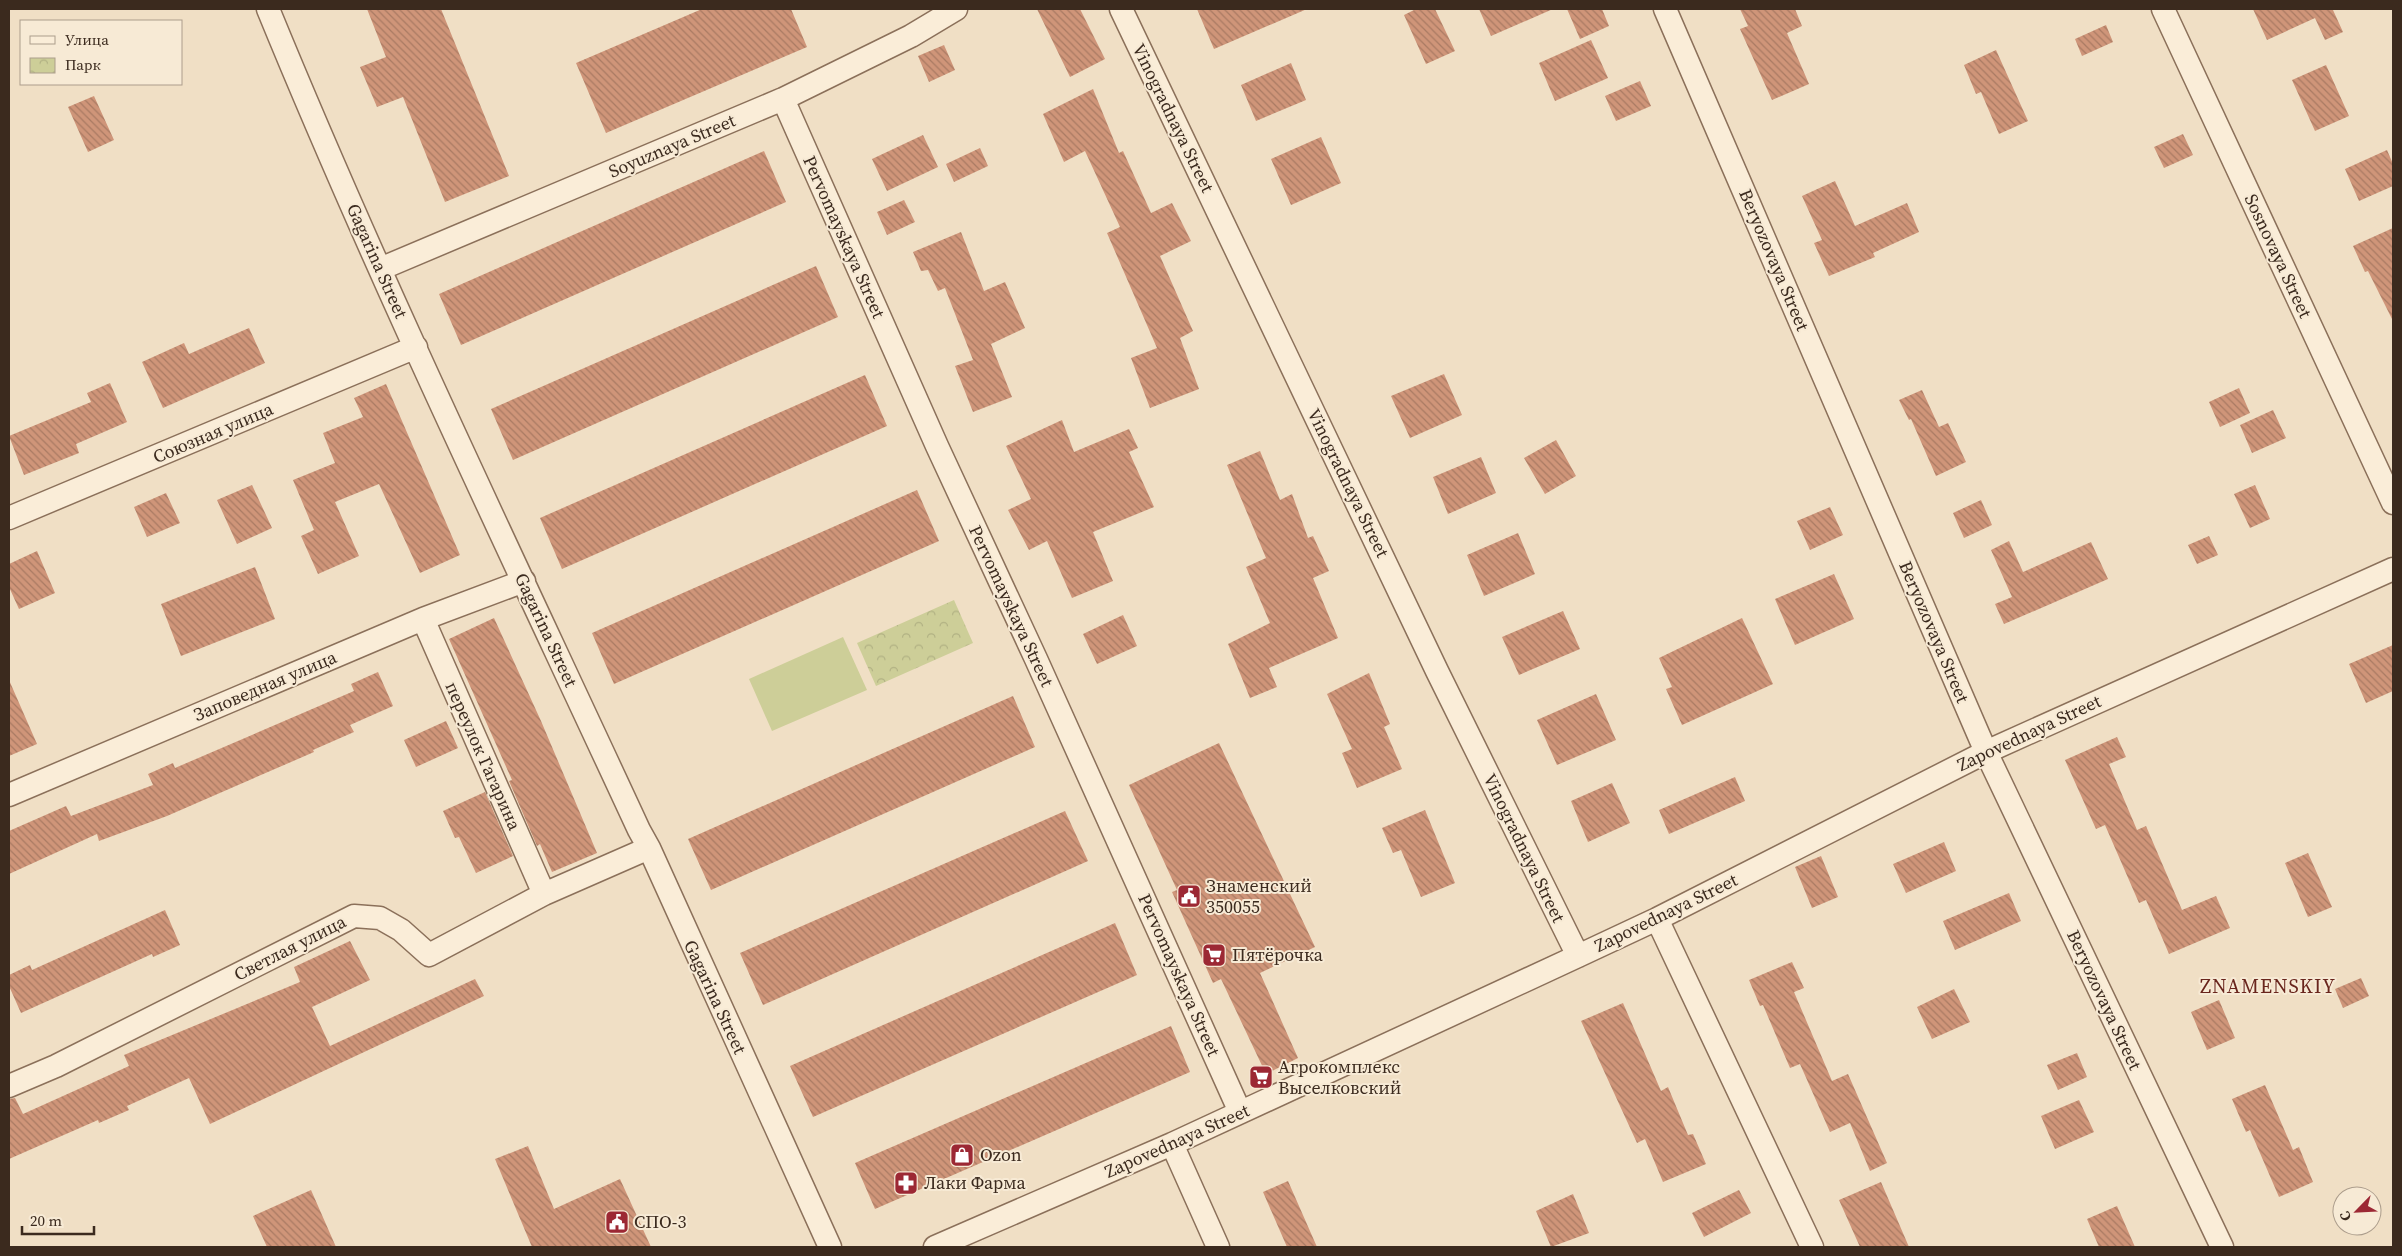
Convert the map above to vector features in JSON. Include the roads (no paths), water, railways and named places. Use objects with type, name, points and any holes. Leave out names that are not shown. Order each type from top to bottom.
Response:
[{"type":"street","name":"Gagarina Street","points":[[268,9],[306,102],[380,269],[649,848],[830,1247]]},
{"type":"street","name":"Soyuznaya Street","points":[[380,269],[783,99],[911,36],[956,9]]},
{"type":"street","name":"Vinogradnaya Street","points":[[1121,9],[1437,671],[1578,956]]},
{"type":"street","name":"Beryozovaya Street","points":[[1665,9],[1986,752],[2222,1247]]},
{"type":"street","name":"Sosnovaya Street","points":[[2164,9],[2393,503]]},
{"type":"street","name":"Pervomayskaya Street","points":[[783,99],[937,446],[1036,659],[1240,1112]]},
{"type":"street","name":"Союзная улица","points":[[9,518],[416,347]]},
{"type":"street","name":"Zapovednaya Street","points":[[935,1247],[1172,1144],[1578,956],[1657,919],[1986,752],[2393,569]]},
{"type":"street","name":"Заповедная улица","points":[[9,795],[423,619],[524,581]]},
{"type":"street","name":"переулок Гагарина","points":[[423,619],[544,894]]},
{"type":"street","name":"Светлая улица","points":[[9,1086],[56,1066],[354,916],[380,918],[401,930],[429,955],[544,894],[649,848]]},
{"type":"street","points":[[1657,919],[1812,1247]]},
{"type":"street","points":[[1172,1144],[1218,1247]]},
{"type":"place","name":"Знаменский 350055","points":[[1189,896]]},
{"type":"place","name":"Пятёрочка","points":[[1214,955]]},
{"type":"place","name":"Агрокомплекс Выселковский","points":[[1261,1077]]},
{"type":"place","name":"Ozon","points":[[962,1155]]},
{"type":"place","name":"Лаки Фарма","points":[[906,1183]]},
{"type":"place","name":"СПО-3","points":[[617,1222]]},
{"type":"district","name":"ZNAMENSKIY","points":[[2268,986]]}]
